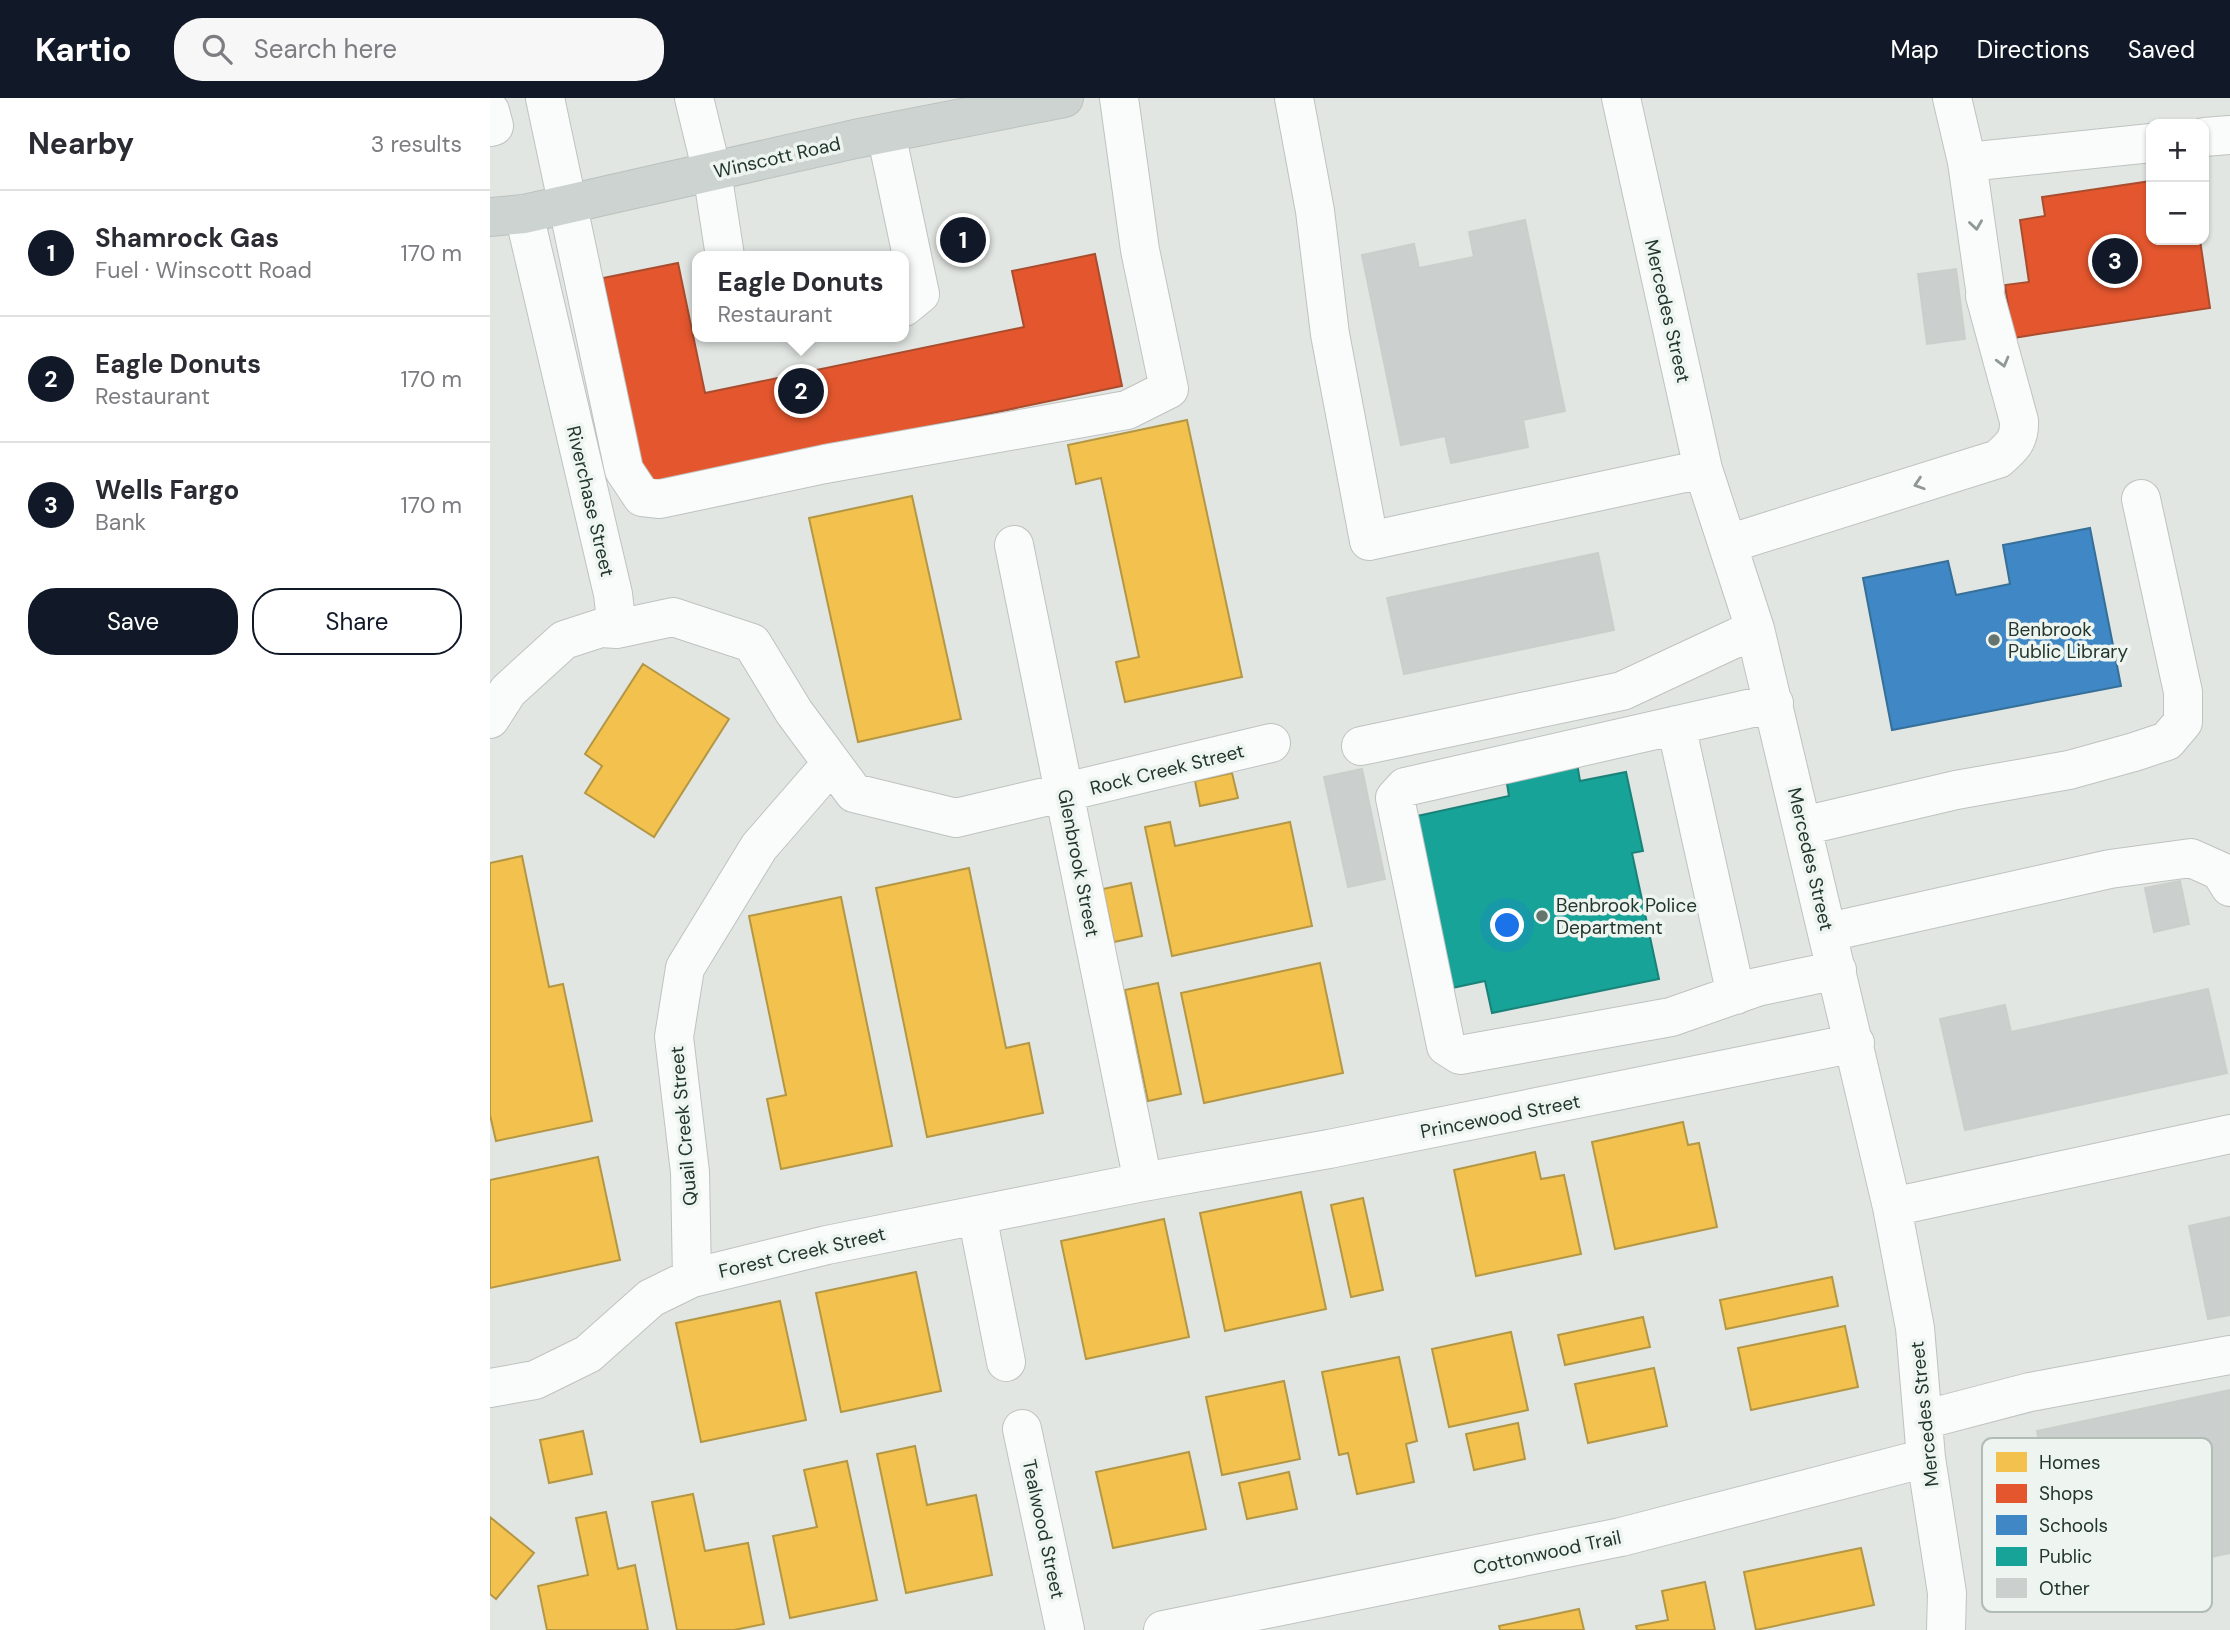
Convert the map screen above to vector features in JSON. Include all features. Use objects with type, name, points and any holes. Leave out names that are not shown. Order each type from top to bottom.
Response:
[{"type":"main road","name":"Winscott Road","points":[[507,215],[886,133],[950,109],[1064,98]]},
{"type":"street","points":[[545,98],[624,470],[642,497],[660,499],[825,464],[1127,410],[1169,389],[1140,250],[1119,98]]},
{"type":"street","points":[[694,98],[712,172],[724,251]]},
{"type":"street","points":[[1294,98],[1315,211],[1329,334],[1369,541],[1703,469]]},
{"type":"street","name":"Mercedes Street","points":[[1621,98],[1703,469],[1755,629],[1774,703],[1892,1206],[1915,1328],[1926,1458],[1947,1593],[1946,1630]]},
{"type":"street","points":[[1728,544],[1998,458],[2012,447],[2020,434],[2019,421],[1985,292],[1967,162],[1952,98]]},
{"type":"street","points":[[490,111],[494,126],[490,127]]},
{"type":"street","points":[[886,133],[920,294],[909,303]]},
{"type":"street","points":[[2209,137],[2230,135]]},
{"type":"street","points":[[1967,162],[2146,144]]},
{"type":"street","name":"Riverchase Street","points":[[507,215],[613,594],[617,629]]},
{"type":"street","points":[[1803,826],[1956,790],[2068,770],[2167,741],[2183,722],[2183,692],[2141,499]]},
{"type":"street","name":"Glenbrook Street","points":[[1014,545],[1143,1182]]},
{"type":"street","points":[[490,719],[508,691],[564,640],[601,628],[617,629],[673,617],[752,643],[794,712],[832,763]]},
{"type":"street","points":[[1361,746],[1622,691],[1755,629]]},
{"type":"street","points":[[1774,703],[1405,787],[1395,798],[1446,1046],[1461,1055],[1671,1017],[1735,995],[1837,970]]},
{"type":"street","points":[[1676,724],[1735,995]]},
{"type":"street","name":"Rock Creek Street","points":[[832,763],[854,793],[956,818],[1065,795],[1271,743]]},
{"type":"street","name":"Quail Creek Street","points":[[692,1278],[690,1172],[674,1037],[685,968],[759,847],[832,763]]},
{"type":"street","points":[[1829,932],[2110,869],[2192,858],[2220,871],[2230,887]]},
{"type":"street","name":"Princewood Street","points":[[1143,1182],[1329,1149],[1855,1044]]},
{"type":"street","points":[[1892,1206],[2230,1133]]},
{"type":"street","name":"Forest Creek Street","points":[[490,1388],[535,1380],[588,1354],[651,1298],[692,1278],[827,1245],[1143,1182]]},
{"type":"street","points":[[978,1215],[1006,1362]]},
{"type":"street","points":[[1923,1420],[2029,1392],[2230,1355]]},
{"type":"street","name":"Tealwood Street","points":[[1022,1429],[1065,1630]]},
{"type":"street","name":"Cottonwood Trail","points":[[1163,1630],[1621,1537],[1926,1458]]},
{"type":"building: Homes","points":[[1187,420],[1242,677],[1125,702],[1116,662],[1139,657],[1101,478],[1076,484],[1068,445]]},
{"type":"building: Homes","points":[[912,496],[961,719],[858,742],[809,518]]},
{"type":"building: Homes","points":[[643,664],[729,719],[654,837],[585,793],[602,766],[585,754]]},
{"type":"building: Homes","points":[[1232,773],[1238,798],[1200,806],[1195,781]]},
{"type":"building: Homes","points":[[1170,822],[1175,846],[1290,822],[1312,926],[1172,956],[1145,827]]},
{"type":"building: Homes","points":[[522,856],[549,987],[563,984],[592,1121],[496,1141],[490,1115],[490,863]]},
{"type":"building: Homes","points":[[969,868],[1006,1048],[1029,1043],[1043,1113],[927,1137],[876,888]]},
{"type":"building: Homes","points":[[1131,883],[1142,936],[1114,942],[1103,889]]},
{"type":"building: Homes","points":[[841,897],[892,1146],[781,1169],[767,1099],[786,1095],[749,916]]},
{"type":"building: Homes","points":[[1320,963],[1343,1073],[1204,1103],[1181,993]]},
{"type":"building: Homes","points":[[1158,983],[1181,1094],[1148,1101],[1125,990]]},
{"type":"building: Homes","points":[[1683,1122],[1688,1145],[1699,1143],[1717,1227],[1615,1249],[1592,1142]]},
{"type":"building: Homes","points":[[1535,1152],[1541,1179],[1564,1175],[1581,1254],[1476,1276],[1454,1170]]},
{"type":"building: Homes","points":[[598,1157],[620,1260],[490,1288],[490,1180]]},
{"type":"building: Homes","points":[[1301,1192],[1326,1309],[1225,1331],[1200,1213]]},
{"type":"building: Homes","points":[[1363,1198],[1383,1290],[1351,1297],[1331,1205]]},
{"type":"building: Homes","points":[[1164,1219],[1189,1337],[1086,1359],[1061,1241]]},
{"type":"building: Homes","points":[[916,1272],[941,1391],[841,1412],[816,1293]]},
{"type":"building: Homes","points":[[1832,1277],[1838,1306],[1726,1329],[1720,1300]]},
{"type":"building: Homes","points":[[780,1301],[806,1420],[701,1442],[676,1323]]},
{"type":"building: Homes","points":[[1643,1317],[1650,1347],[1565,1365],[1558,1335]]},
{"type":"building: Homes","points":[[1845,1326],[1858,1387],[1751,1410],[1738,1348]]},
{"type":"building: Homes","points":[[1511,1332],[1528,1410],[1449,1427],[1432,1349]]},
{"type":"building: Homes","points":[[1399,1357],[1417,1441],[1406,1444],[1414,1482],[1357,1494],[1348,1453],[1339,1455],[1322,1372]]},
{"type":"building: Homes","points":[[1654,1368],[1667,1426],[1588,1443],[1575,1384]]},
{"type":"building: Homes","points":[[1284,1381],[1300,1459],[1222,1475],[1206,1397]]},
{"type":"building: Homes","points":[[1518,1423],[1525,1459],[1474,1470],[1466,1434]]},
{"type":"building: Homes","points":[[583,1431],[592,1474],[549,1483],[540,1440]]},
{"type":"building: Homes","points":[[915,1446],[927,1505],[976,1495],[992,1575],[906,1593],[877,1454]]},
{"type":"building: Homes","points":[[1189,1452],[1206,1529],[1113,1548],[1096,1472]]},
{"type":"building: Homes","points":[[847,1461],[877,1600],[790,1618],[773,1536],[817,1527],[804,1470]]},
{"type":"building: Homes","points":[[1289,1472],[1297,1509],[1247,1519],[1239,1483]]},
{"type":"building: Homes","points":[[693,1494],[705,1551],[748,1543],[764,1624],[734,1630],[677,1630],[652,1502]]},
{"type":"building: Homes","points":[[606,1512],[618,1569],[635,1565],[648,1630],[547,1630],[538,1586],[588,1575],[576,1518]]},
{"type":"building: Homes","points":[[490,1517],[534,1553],[496,1599],[490,1594]]},
{"type":"building: Homes","points":[[1861,1548],[1874,1605],[1756,1630],[1744,1572]]},
{"type":"building: Homes","points":[[1705,1582],[1715,1630],[1637,1630],[1636,1626],[1668,1620],[1662,1591]]},
{"type":"building: Homes","points":[[1579,1609],[1584,1630],[1500,1630],[1499,1626]]},
{"type":"building: Shops","points":[[2146,182],[2146,245],[2201,245],[2210,308],[2013,338],[2005,285],[2029,282],[2020,220],[2045,216],[2042,197]]},
{"type":"building: Shops","points":[[1095,254],[1122,386],[646,485],[603,278],[678,263],[692,342],[694,342],[705,393],[1024,327],[1012,271]]},
{"type":"building: Schools","name":"Benbrook Public Library","points":[[2090,528],[2121,686],[1892,730],[1863,578],[1948,561],[1956,595],[2010,584],[2003,545]]},
{"type":"building: Public","name":"Benbrook Police Department","points":[[1576,757],[1580,781],[1626,772],[1643,851],[1632,853],[1659,979],[1492,1013],[1485,981],[1452,988],[1417,816],[1509,796],[1505,772]]},
{"type":"building: Other","points":[[1525,220],[1565,411],[1523,420],[1528,447],[1451,463],[1445,436],[1401,445],[1362,255],[1414,244],[1419,268],[1474,257],[1469,232]]},
{"type":"building: Other","points":[[1956,269],[1965,339],[1927,344],[1918,274]]},
{"type":"building: Other","points":[[1598,553],[1614,630],[1404,674],[1387,598]]},
{"type":"building: Other","points":[[1362,769],[1385,879],[1348,887],[1324,777]]},
{"type":"building: Other","points":[[2180,881],[2189,924],[2154,932],[2145,888]]},
{"type":"building: Other","points":[[2208,989],[2227,1073],[1965,1130],[1940,1019],[2005,1005],[2011,1032]]},
{"type":"building: Other","points":[[2230,1217],[2230,1315],[2208,1319],[2189,1226]]},
{"type":"building: Other","points":[[2230,1390],[2230,1553],[2212,1557],[2212,1438],[2038,1438],[2037,1431]]},
{"type":"place","name":"Shamrock Gas","points":[[963,240]]},
{"type":"place","name":"Wells Fargo","points":[[2115,261]]},
{"type":"place","name":"Eagle Donuts","points":[[801,391]]},
{"type":"place","name":"Benbrook Public Library","points":[[1994,640]]},
{"type":"place","name":"Benbrook Police Department","points":[[1542,916]]}]
